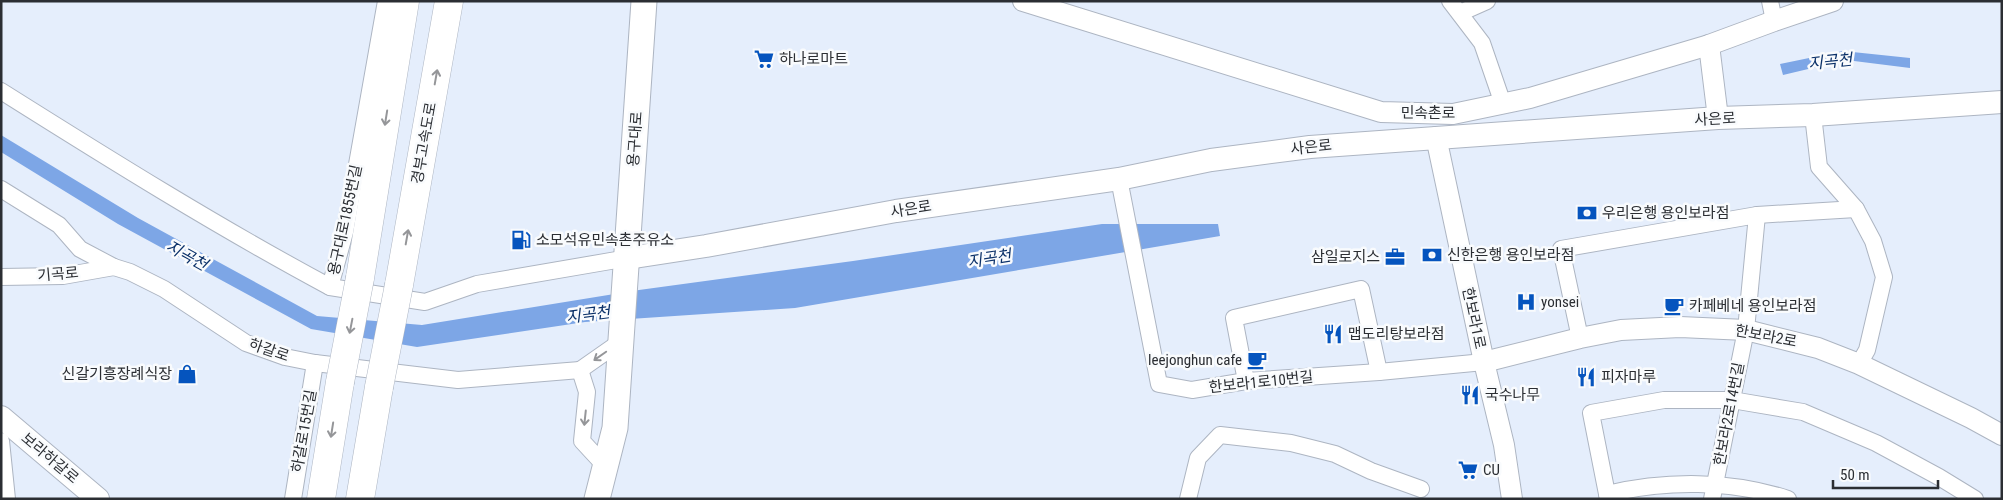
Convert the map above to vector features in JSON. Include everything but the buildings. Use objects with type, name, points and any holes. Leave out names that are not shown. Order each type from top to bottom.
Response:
[{"type":"highway","points":[[321,499],[340,382],[360,278],[405,1]]},
{"type":"highway","name":"경부고속도로","points":[[360,499],[449,1]]},
{"type":"main road","name":"용구대로","points":[[620,351],[644,1]]},
{"type":"main road","name":"사은로","points":[[626,267],[706,246],[896,211],[1121,188],[1211,160],[1310,147],[1718,118],[2002,102]]},
{"type":"main road","points":[[597,499],[615,428],[620,351]]},
{"type":"main road","name":"보라하갈로","points":[[1,417],[98,499]]},
{"type":"street","name":"용구대로1855번길","points":[[386,1],[345,232],[330,288],[425,302],[477,284],[626,267]]},
{"type":"street","name":"민속촌로","points":[[1023,1],[1049,5],[1381,112],[1453,114],[1530,98],[1709,45],[1772,11],[1833,1]]},
{"type":"street","points":[[1487,1],[1455,7],[1482,42],[1503,104]]},
{"type":"street","points":[[1709,45],[1718,118]]},
{"type":"street","points":[[1,91],[168,194],[330,288]]},
{"type":"street","points":[[1813,114],[1819,167],[1856,209],[1873,241],[1884,277],[1867,350],[1859,364]]},
{"type":"street","name":"한보라1로","points":[[1436,137],[1484,362],[1504,445],[1512,499]]},
{"type":"street","name":"한보라1로10번길","points":[[1121,188],[1159,384],[1192,390],[1246,381],[1378,372],[1484,362]]},
{"type":"street","name":"하갈로","points":[[1,189],[59,225],[80,248],[114,267],[130,272],[164,289],[246,343],[285,357],[315,363],[458,380],[580,370]]},
{"type":"street","points":[[1580,338],[1561,249],[1757,214],[1856,209]]},
{"type":"street","name":"한보라2로14번길","points":[[1714,491],[1746,330],[1757,214]]},
{"type":"street","name":"기곡로","points":[[1,277],[63,276],[114,267]]},
{"type":"street","points":[[1246,381],[1234,318],[1360,289],[1378,372]]},
{"type":"street","name":"한보라2로","points":[[1484,362],[1620,330],[1680,326],[1746,330],[1818,348],[1859,364],[2002,435]]},
{"type":"street","points":[[606,467],[582,441],[587,392],[580,370],[620,351]]},
{"type":"street","name":"하갈로15번길","points":[[293,499],[315,363]]},
{"type":"street","points":[[1788,499],[1774,494],[1714,491],[1690,484],[1632,488],[1608,496],[1591,413],[1664,400],[1732,400],[1804,412],[1876,443],[1939,477],[1974,499]]},
{"type":"street","points":[[1188,499],[1198,458],[1220,435],[1291,443],[1335,454],[1371,471],[1421,489]]},
{"type":"street","points":[[1,440],[7,499]]},
{"type":"water","name":"지곡천","points":[[1843,51],[1910,58],[1910,68],[1846,60],[1783,75],[1780,64]]},
{"type":"water","name":"지곡천","points":[[1,135],[138,218],[317,316],[422,325],[639,290],[1102,224],[1218,224],[1220,236],[795,308],[585,322],[417,347],[311,329],[118,224],[1,152]]},
{"type":"place","name":"하나로마트","points":[[764,59]]},
{"type":"place","name":"우리은행 용인보라점","points":[[1587,213]]},
{"type":"place","name":"소모석유민속촌주유소","points":[[521,240]]},
{"type":"place","name":"신한은행 용인보라점","points":[[1432,255]]},
{"type":"place","name":"삼일로지스","points":[[1395,257]]},
{"type":"place","name":"yonsei","points":[[1526,302]]},
{"type":"place","name":"카페베네 용인보라점","points":[[1674,306]]},
{"type":"place","name":"맵도리탕보라점","points":[[1333,334]]},
{"type":"place","name":"leejonghun cafe","points":[[1257,360]]},
{"type":"place","name":"신갈기흥장례식장","points":[[187,374]]},
{"type":"place","name":"피자마루","points":[[1586,377]]},
{"type":"place","name":"국수나무","points":[[1470,395]]},
{"type":"place","name":"CU","points":[[1468,470]]}]
